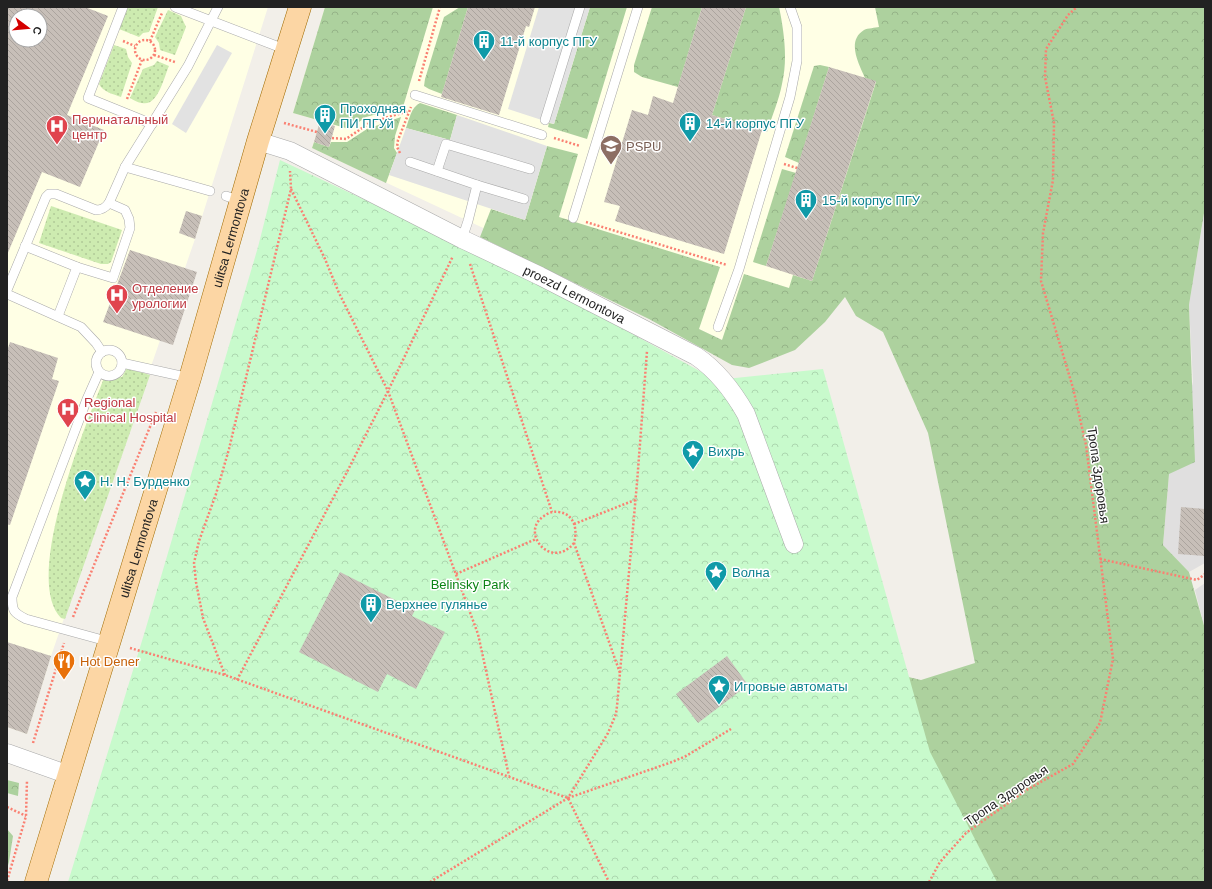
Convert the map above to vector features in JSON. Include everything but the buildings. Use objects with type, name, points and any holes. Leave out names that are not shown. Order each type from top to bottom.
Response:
[{"type":"main road","name":"ulitsa Lermontova","points":[[36,882],[69,775],[120,645],[190,378],[234,198],[258,141],[300,7]]},
{"type":"street","name":"proezd Lermontova","points":[[258,141],[290,151],[462,239],[540,276],[648,331],[696,356],[708,364],[737,398],[746,414],[794,544]]},
{"type":"street","points":[[7,753],[69,775]]},
{"type":"lane","points":[[123,7],[88,98],[152,124]]},
{"type":"lane","points":[[175,7],[287,50]]},
{"type":"lane","points":[[7,290],[46,197],[49,194],[56,194],[96,210],[106,208],[125,167],[188,66],[218,7]]},
{"type":"lane","points":[[545,120],[580,7]]},
{"type":"lane","points":[[573,218],[638,7]]},
{"type":"lane","points":[[718,327],[739,269],[790,97],[797,61],[797,27],[790,7]]},
{"type":"lane","points":[[415,95],[542,135]]},
{"type":"lane","points":[[437,171],[446,144],[530,169]]},
{"type":"lane","points":[[410,162],[524,199]]},
{"type":"lane","points":[[125,167],[210,191]]},
{"type":"lane","points":[[462,239],[477,185]]},
{"type":"lane","points":[[25,246],[78,268],[112,278],[130,228],[129,219],[125,210],[109,203]]},
{"type":"lane","points":[[58,316],[78,268]]},
{"type":"lane","points":[[7,294],[81,327],[102,352]]},
{"type":"lane","points":[[109,349],[119,354],[122,362],[119,371],[107,376],[97,369],[96,362],[98,354],[109,349]]},
{"type":"lane","points":[[122,362],[190,378]]},
{"type":"lane","points":[[100,372],[87,399],[9,608],[17,615],[26,619],[120,645]]},
{"type":"path","points":[[150,41],[164,7]]},
{"type":"path","name":"Тропа Здоровья","points":[[929,882],[940,862],[966,833],[1028,789],[1073,764],[1100,723],[1113,659],[1086,445],[1074,388],[1041,281],[1043,234],[1053,173],[1054,123],[1045,77],[1046,49],[1068,15],[1077,7]]},
{"type":"path","points":[[140,41],[150,41],[155,49],[154,55],[149,60],[142,60],[136,56],[135,46],[140,41]]},
{"type":"path","points":[[154,55],[188,66]]},
{"type":"path","points":[[122,112],[142,60]]},
{"type":"path","points":[[332,138],[346,139],[371,122],[409,111]]},
{"type":"path","points":[[284,123],[317,132]]},
{"type":"path","points":[[226,675],[203,618],[194,563],[199,541],[216,494],[229,449],[291,189],[290,151]]},
{"type":"path","points":[[291,189],[325,259],[339,293],[388,391],[456,574],[478,634],[509,776]]},
{"type":"path","points":[[573,218],[739,269]]},
{"type":"path","points":[[237,680],[349,468],[462,239]]},
{"type":"path","points":[[462,239],[552,512]]},
{"type":"path","points":[[568,798],[602,744],[613,722],[617,706],[636,500],[648,331]]},
{"type":"path","points":[[574,524],[636,500]]},
{"type":"path","points":[[574,543],[565,551],[554,553],[543,548],[536,539],[536,527],[541,517],[552,512],[557,512],[567,515],[574,524],[576,530],[574,543],[620,674]]},
{"type":"path","points":[[456,574],[536,539]]},
{"type":"path","points":[[1100,559],[1197,580],[1205,574]]},
{"type":"path","points":[[120,645],[226,675],[568,798],[609,882]]},
{"type":"path","points":[[430,882],[568,798],[672,762],[732,730]]},
{"type":"path","points":[[7,881],[26,816],[27,778]]},
{"type":"path","points":[[7,807],[26,816]]},
{"type":"shaded area","name":"Regional Clinical Hospital","points":[[7,7],[268,7],[195,239],[51,656],[27,734],[7,727]]},
{"type":"shaded area","name":"PSPU","points":[[325,7],[875,7],[893,88],[840,288],[744,350],[312,148],[320,121],[293,113]]},
{"type":"shaded area","points":[[539,7],[590,7],[554,124],[508,109]]},
{"type":"shaded area","points":[[217,45],[232,53],[186,133],[172,124]]},
{"type":"shaded area","points":[[457,115],[547,146],[525,220],[389,175],[406,128],[450,140]]},
{"type":"shaded area","points":[[1205,207],[1205,563],[1189,572],[1163,545],[1169,474],[1193,382],[1189,305]]},
{"type":"shaded area","points":[[1205,583],[1205,629],[1195,590]]},
{"type":"green space","points":[[128,7],[158,7],[149,32],[143,33],[139,37],[119,29]]},
{"type":"green space","points":[[325,7],[433,7],[403,107],[366,117],[349,129],[293,113]]},
{"type":"green space","points":[[460,7],[468,7],[442,94],[424,86],[425,79],[444,17]]},
{"type":"green space","points":[[590,7],[627,7],[587,139],[548,127],[549,123],[554,124]]},
{"type":"green space","points":[[652,7],[702,7],[678,87],[642,77],[634,72],[634,65]]},
{"type":"green space","points":[[746,7],[779,7],[785,45],[785,65],[779,96],[767,132],[712,115]]},
{"type":"green space","points":[[875,7],[1205,7],[1205,207],[1189,305],[1195,462],[1169,474],[1163,545],[1189,572],[1205,629],[1205,882],[741,882],[833,659],[921,680],[975,663],[928,433],[883,332],[856,316],[845,297],[825,322],[795,350],[749,368],[732,365],[649,319],[480,237],[491,209],[525,220],[547,146],[578,154],[559,217],[720,267],[699,329],[722,340],[744,274],[789,288],[793,275],[812,281],[876,82],[865,78],[857,60],[855,46],[856,40],[864,30],[879,27]]},
{"type":"green space","points":[[168,10],[181,16],[186,27],[175,55],[160,50],[159,43],[155,37]]},
{"type":"green space","points":[[114,45],[126,49],[128,57],[132,63],[121,97],[106,91],[99,84]]},
{"type":"green space","points":[[157,61],[169,66],[160,90],[156,96],[148,103],[142,103],[130,98],[143,69],[154,65]]},
{"type":"green space","points":[[820,65],[829,67],[799,163],[785,157],[814,66]]},
{"type":"green space","points":[[420,103],[457,115],[450,140],[406,128],[414,107]]},
{"type":"green space","points":[[401,117],[395,136],[394,148],[397,153],[386,183],[312,148],[314,142],[329,147],[331,142],[347,142],[367,129]]},
{"type":"green space","name":"Belinsky Park","points":[[280,160],[529,277],[716,380],[823,369],[930,752],[997,882],[68,882],[145,631],[258,247]]},
{"type":"green space","points":[[782,169],[796,173],[766,266],[753,262]]},
{"type":"green space","points":[[51,206],[122,230],[111,262],[108,264],[101,264],[39,243]]},
{"type":"green space","points":[[127,368],[150,375],[65,619],[61,618],[51,598],[49,570],[53,537],[61,501],[72,464],[104,378],[122,377]]},
{"type":"green space","points":[[7,780],[19,783],[18,796],[7,793]]},
{"type":"green space","points":[[7,829],[13,836],[7,869]]},
{"type":"place","name":"11-й корпус ПГУ","points":[[484,60]]},
{"type":"place","name":"Проходная ПИ ПГУй","points":[[325,134]]},
{"type":"place","name":"14-й корпус ПГУ","points":[[690,142]]},
{"type":"place","name":"Перинатальный центр","points":[[57,146]]},
{"type":"place","name":"PSPU","points":[[611,166]]},
{"type":"place","name":"15-й корпус ПГУ","points":[[806,220]]},
{"type":"place","name":"Отделение урологии","points":[[117,314]]},
{"type":"place","name":"Regional Clinical Hospital","points":[[68,428]]},
{"type":"place","name":"Вихрь","points":[[693,470]]},
{"type":"place","name":"Н. Н. Бурденко","points":[[85,500]]},
{"type":"place","name":"Волна","points":[[716,592]]},
{"type":"place","name":"Верхнее гулянье","points":[[371,624]]},
{"type":"place","name":"Hot Dener","points":[[64,680]]},
{"type":"place","name":"Игровые автоматы","points":[[719,706]]}]
